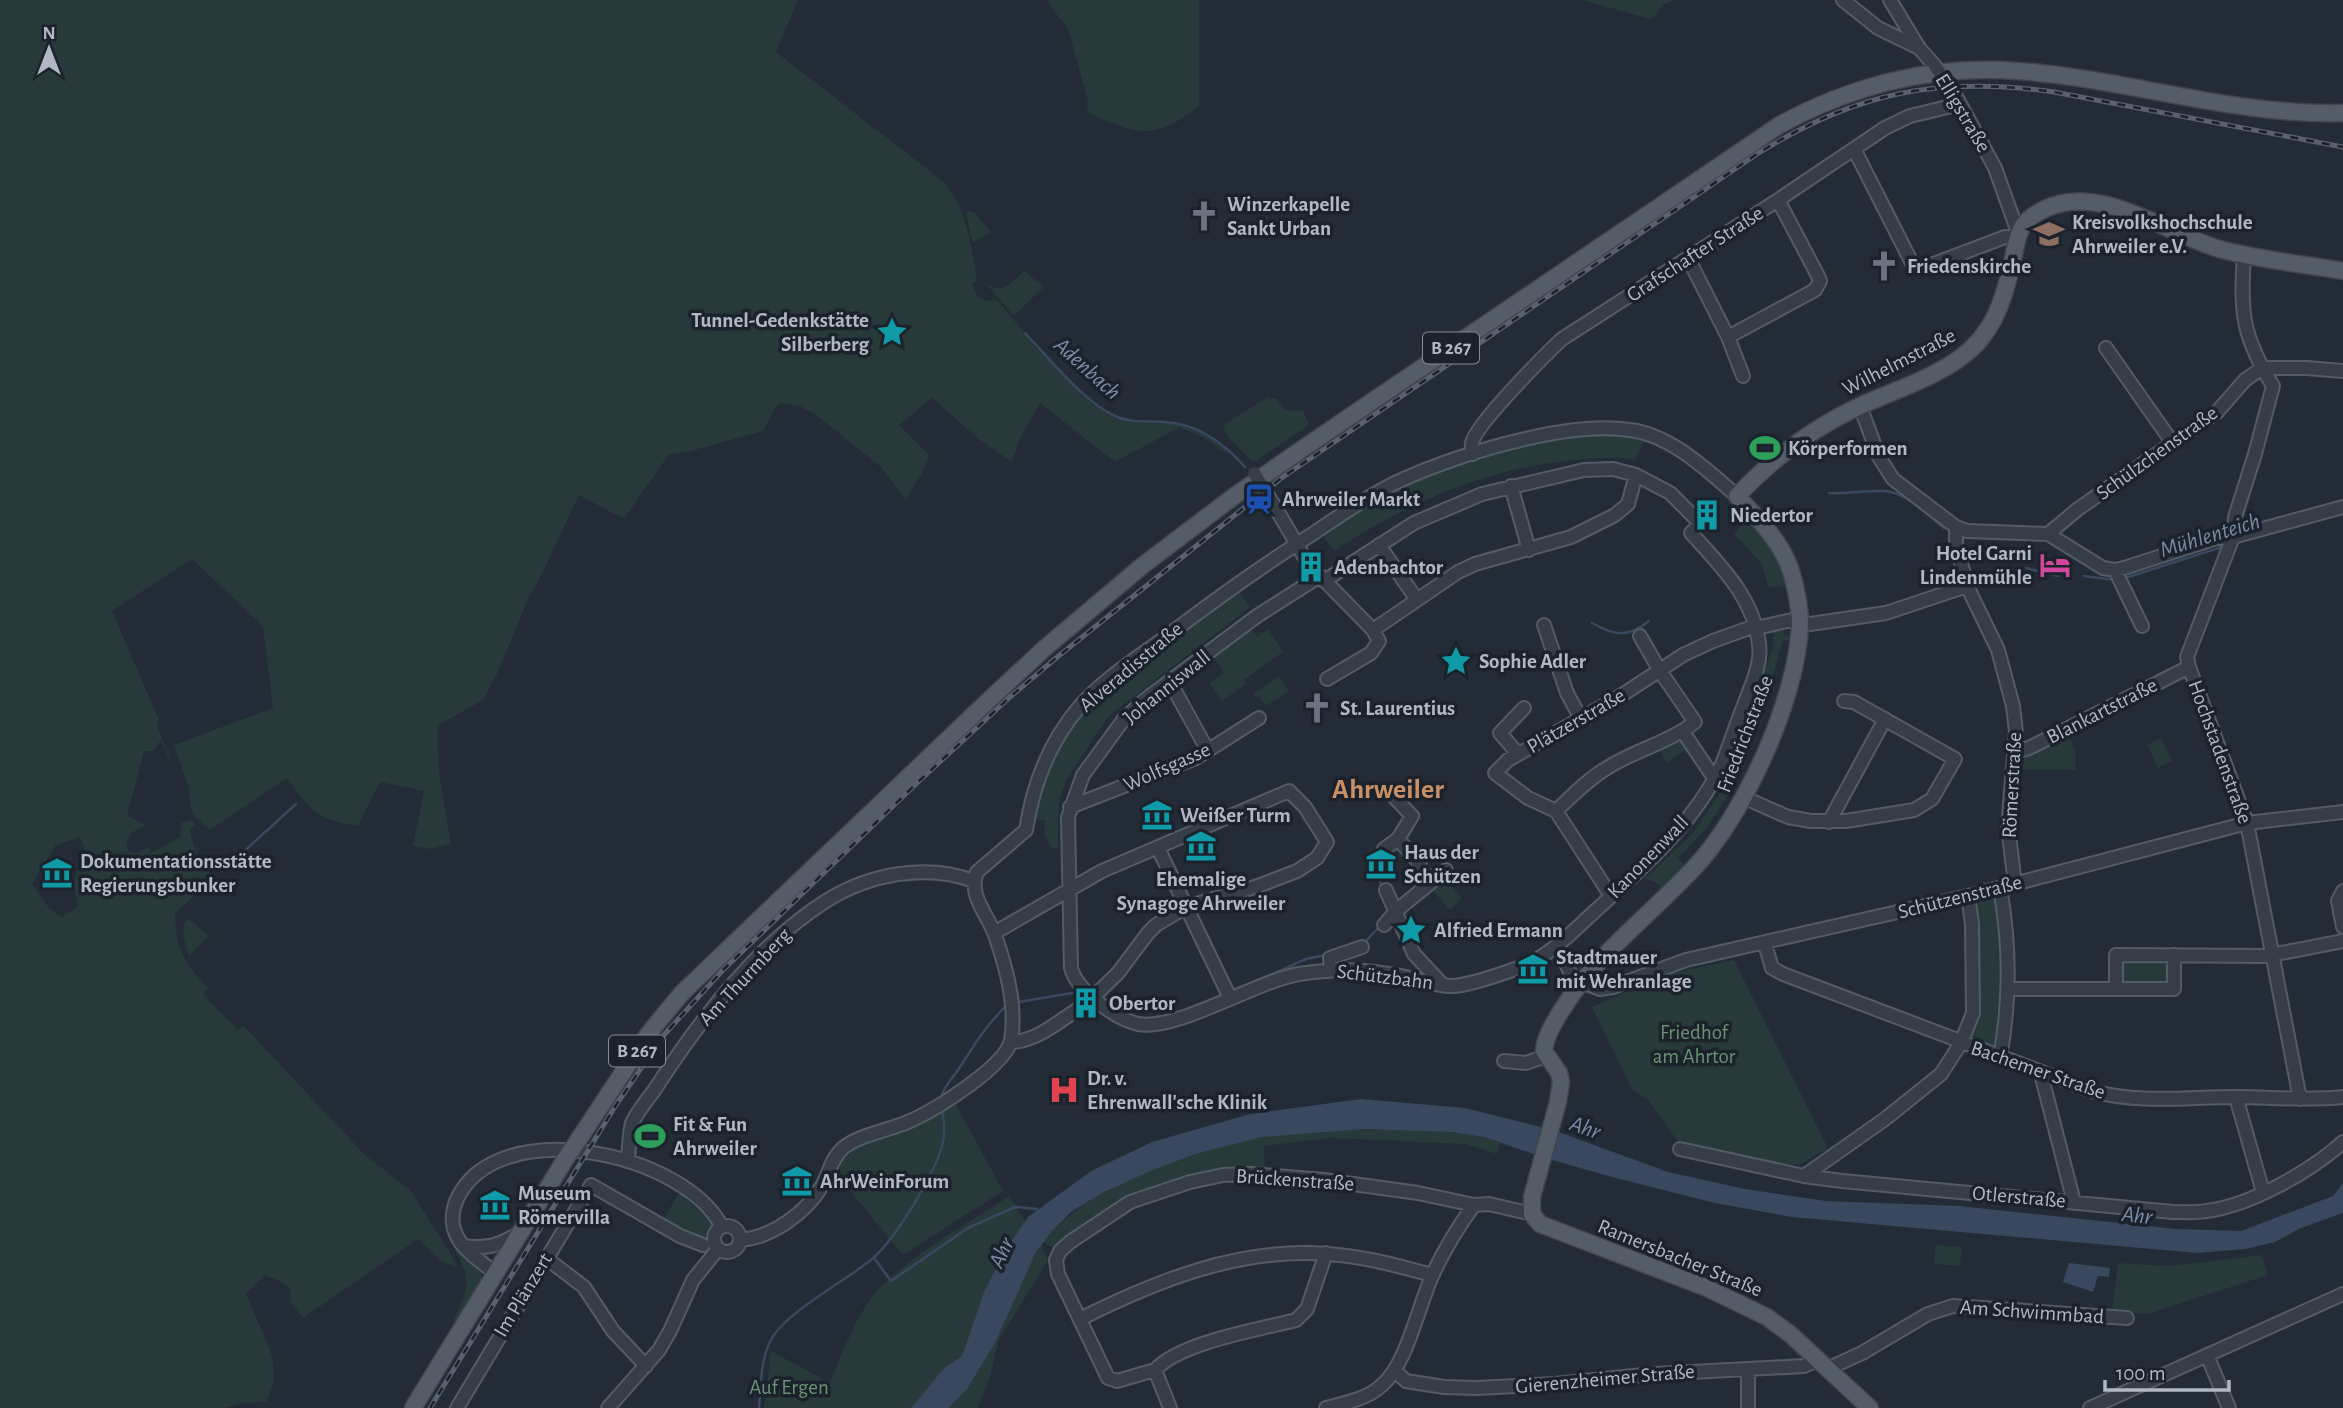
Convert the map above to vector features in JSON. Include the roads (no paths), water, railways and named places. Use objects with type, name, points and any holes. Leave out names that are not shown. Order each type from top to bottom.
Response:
[{"type":"main road","name":"B 267","points":[[413,1408],[566,1158],[649,1033],[682,993],[894,789],[1055,640],[1142,566],[1233,497],[1778,126],[1836,98],[1889,81],[1931,74],[2001,70],[2094,82],[2236,106],[2343,113]]},
{"type":"main road","points":[[2019,236],[2028,220],[2043,210],[2068,202],[2086,201],[2123,211],[2220,249],[2343,271]]},
{"type":"main road","name":"Wilhelmstraße","points":[[1737,496],[1770,463],[1798,441],[1830,421],[1946,366],[1973,348],[1988,330],[2001,305],[2019,236]]},
{"type":"main road","name":"Friedrichstraße","points":[[1579,984],[1607,951],[1693,870],[1718,841],[1745,798],[1778,720],[1793,668],[1800,622],[1794,586],[1787,563],[1767,529],[1737,496]]},
{"type":"main road","points":[[1532,1214],[1532,1197],[1561,1082],[1559,1073],[1546,1056],[1544,1045],[1579,984]]},
{"type":"main road","name":"Ramersbacher Straße","points":[[1532,1214],[1540,1224],[1743,1304],[1778,1325],[1870,1408]]},
{"type":"street","points":[[1843,0],[1878,28],[1919,48]]},
{"type":"street","name":"Elligstraße","points":[[1890,0],[1919,48],[1935,66],[1959,102],[1995,168],[2019,236]]},
{"type":"street","name":"Grafschafter Straße","points":[[1473,454],[1471,443],[1480,428],[1541,358],[1562,339],[1885,128],[1910,116],[1959,102]]},
{"type":"street","points":[[1854,149],[1913,265],[1923,268],[2005,237],[2019,236]]},
{"type":"street","points":[[1728,337],[1815,290],[1819,285],[1817,274],[1778,200]]},
{"type":"street","name":"Hochstadenstraße","points":[[2244,255],[2241,286],[2244,323],[2262,368],[2273,386],[2235,517],[2232,542],[2187,657],[2247,823],[2301,1098]]},
{"type":"street","points":[[1688,258],[1728,337],[1743,376]]},
{"type":"street","points":[[2106,348],[2172,442]]},
{"type":"street","points":[[2262,368],[2343,371]]},
{"type":"street","name":"Schülzchenstraße","points":[[2048,534],[2078,509],[2217,412],[2245,380],[2262,368]]},
{"type":"street","points":[[1860,406],[1880,457],[1893,479],[1956,527],[1967,531],[2048,534],[2118,577],[2142,626]]},
{"type":"street","name":"Alveradisstraße","points":[[974,881],[977,872],[1026,830],[1040,770],[1081,705],[1115,675],[1296,544],[1397,482],[1473,454],[1543,435],[1582,429],[1632,430],[1660,439],[1702,467],[1737,496]]},
{"type":"street","name":"Kanonenwall","points":[[1511,486],[1598,469],[1613,469],[1636,475],[1670,494],[1742,596],[1759,642],[1758,668],[1722,764],[1714,778],[1686,820],[1654,856],[1611,896],[1561,954]]},
{"type":"street","points":[[1252,471],[1316,573],[1373,630],[1379,641],[1371,653],[1327,678]]},
{"type":"street","points":[[1373,630],[1458,572],[1475,564],[1571,537],[1615,515],[1628,504],[1636,475]]},
{"type":"street","points":[[1511,486],[1529,550]]},
{"type":"street","name":"Johanniswall","points":[[1089,1002],[1071,968],[1070,807],[1083,775],[1124,719],[1316,573],[1379,545],[1414,523],[1482,494],[1511,486]]},
{"type":"street","points":[[2118,577],[2217,538],[2232,542],[2343,507]]},
{"type":"street","name":"Römerstraße","points":[[1956,527],[1956,543],[1967,586],[1997,650],[2013,706],[2016,732],[2008,827],[2015,884]]},
{"type":"street","points":[[1379,545],[1417,600]]},
{"type":"street","name":"Plätzerstraße","points":[[1556,811],[1528,798],[1495,773],[1508,760],[1581,719],[1683,655],[1755,626],[1792,620],[1810,624],[1886,613],[1967,586]]},
{"type":"street","points":[[1544,625],[1567,693],[1581,719]]},
{"type":"street","points":[[1611,896],[1556,811],[1609,766],[1683,732],[1695,722],[1640,636]]},
{"type":"street","name":"Blankartstraße","points":[[2015,752],[2029,748],[2189,667]]},
{"type":"street","points":[[1170,682],[1208,751]]},
{"type":"street","points":[[1745,798],[1788,817],[1829,822],[1914,810],[1932,799],[1955,759],[1854,702],[1844,701]]},
{"type":"street","points":[[1518,754],[1494,729],[1524,708]]},
{"type":"street","name":"Wolfsgasse","points":[[1070,807],[1196,758],[1259,718]]},
{"type":"street","points":[[1829,822],[1885,719]]},
{"type":"street","points":[[1683,732],[1714,778]]},
{"type":"street","points":[[995,933],[1102,871],[1289,792],[1305,807],[1327,842],[1317,858],[1297,871],[1258,886],[1185,907],[1147,933],[1118,973],[1089,1002],[1036,1035],[1019,1042],[1011,1042]]},
{"type":"street","points":[[1384,849],[1398,839],[1412,816],[1395,798]]},
{"type":"street","name":"Schützenstraße","points":[[1579,984],[1600,989],[1614,987],[1686,960],[1968,896],[2247,823],[2343,812]]},
{"type":"street","points":[[1398,839],[1427,873]]},
{"type":"street","points":[[1158,849],[1230,998]]},
{"type":"street","points":[[1384,925],[1427,873],[1446,870]]},
{"type":"street","name":"Am Thurmberg","points":[[628,1160],[632,1124],[686,1040],[781,934],[827,900],[892,875],[919,872],[960,876],[974,881]]},
{"type":"street","points":[[740,1240],[766,1234],[816,1196],[835,1156],[846,1146],[912,1121],[974,1082],[1003,1057],[1011,1042],[1009,989],[995,933],[974,892],[974,881]]},
{"type":"street","points":[[2000,888],[2005,922],[2007,989],[2006,1027],[2000,1058]]},
{"type":"street","points":[[1386,890],[1414,954],[1442,984]]},
{"type":"street","points":[[2343,891],[2338,901],[2343,927]]},
{"type":"street","points":[[1804,1176],[1885,1119],[1941,1074],[1961,1043],[1973,1013],[1972,923],[1968,896]]},
{"type":"street","points":[[2116,989],[2116,956],[2272,956],[2343,941]]},
{"type":"street","name":"Bachemer Straße","points":[[1765,944],[1772,968],[1783,974],[2041,1074],[2092,1091],[2134,1100],[2343,1097]]},
{"type":"street","points":[[1331,970],[1330,958],[1362,947]]},
{"type":"street","points":[[1561,954],[1579,984]]},
{"type":"street","name":"Schützbahn","points":[[1089,1002],[1122,1019],[1141,1024],[1173,1019],[1296,974],[1331,970],[1387,973],[1455,986],[1561,954]]},
{"type":"street","points":[[2007,989],[2174,989],[2174,956]]},
{"type":"street","points":[[1504,1061],[1526,1063],[1546,1056]]},
{"type":"street","points":[[2041,1074],[2074,1202]]},
{"type":"street","points":[[2236,1097],[2263,1192]]},
{"type":"street","name":"Otlerstraße","points":[[1680,1149],[1804,1176],[1842,1181],[2173,1212],[2206,1212],[2232,1206],[2263,1192],[2306,1170],[2343,1142]]},
{"type":"street","points":[[495,1273],[463,1246],[453,1224],[455,1205],[473,1178],[492,1165],[532,1153],[559,1150],[628,1160],[665,1175],[689,1191],[712,1211],[722,1227]]},
{"type":"street","points":[[1832,1155],[1832,1169],[1842,1181]]},
{"type":"street","name":"Brückenstraße","points":[[1080,1319],[1058,1274],[1056,1260],[1060,1251],[1130,1202],[1190,1182],[1223,1175],[1251,1174],[1324,1180],[1418,1193],[1474,1205],[1495,1205]]},
{"type":"street","name":"Im Plänzert","points":[[457,1408],[591,1185],[680,1236],[703,1245]]},
{"type":"street","points":[[1326,1408],[1361,1398],[1380,1387],[1395,1371],[1432,1275],[1456,1230],[1474,1205]]},
{"type":"street","name":"Ramersbacher Straße","points":[[1495,1205],[1532,1214]]},
{"type":"street","points":[[722,1227],[735,1228],[740,1240]]},
{"type":"street","points":[[722,1227],[715,1235],[714,1242],[718,1249],[726,1252],[734,1250],[740,1240]]},
{"type":"street","points":[[463,1246],[484,1249],[519,1234]]},
{"type":"street","points":[[608,1408],[646,1366],[670,1331],[693,1280],[718,1249]]},
{"type":"street","points":[[1326,1254],[1307,1309],[1296,1320],[1194,1348],[1173,1356],[1155,1370],[1117,1381],[1108,1378],[1080,1319],[1152,1285],[1202,1269],[1243,1259],[1290,1253],[1326,1254],[1396,1265],[1432,1275]]},
{"type":"street","points":[[546,1258],[584,1287],[613,1331],[646,1366]]},
{"type":"street","points":[[2090,1408],[2105,1405],[2207,1355],[2343,1294]]},
{"type":"street","name":"Am Schwimmbad","points":[[1823,1364],[1862,1353],[1928,1314],[1953,1306],[2127,1318]]},
{"type":"street","points":[[2207,1355],[2230,1408]]},
{"type":"street","name":"Gierenzheimer Straße","points":[[1395,1371],[1406,1381],[1444,1387],[1477,1388],[1823,1364]]},
{"type":"street","points":[[1748,1369],[1748,1408]]},
{"type":"street","points":[[1155,1370],[1170,1408]]},
{"type":"water","points":[[1361,1099],[1465,1108],[1553,1130],[1668,1172],[1745,1189],[1826,1201],[1959,1206],[2176,1229],[2241,1231],[2333,1196],[2343,1183],[2343,1213],[2301,1228],[2275,1242],[2245,1249],[2197,1253],[1792,1217],[1715,1203],[1545,1158],[1484,1137],[1452,1132],[1365,1129],[1262,1137],[1198,1153],[1155,1169],[1104,1192],[1071,1212],[1036,1252],[995,1343],[967,1389],[949,1408],[911,1408],[944,1368],[962,1356],[984,1292],[1007,1248],[1028,1217],[1091,1171],[1152,1142],[1250,1114]]},
{"type":"water","points":[[2069,1263],[2110,1268],[2109,1277],[2098,1276],[2093,1292],[2063,1282]]},
{"type":"waterway","name":"Adenbach","points":[[1025,333],[1067,379],[1103,410],[1127,420],[1175,423],[1198,430],[1218,442],[1245,467]]},
{"type":"waterway","name":"Mühlenteich","points":[[1829,493],[1892,492],[1916,505],[1944,528]]},
{"type":"waterway","name":"Mühlenteich","points":[[2235,543],[2266,534]]},
{"type":"waterway","name":"Mühlenteich","points":[[1961,545],[1991,558]]},
{"type":"waterway","name":"Mühlenteich","points":[[2125,578],[2225,546]]},
{"type":"waterway","name":"Mühlenteich","points":[[2026,568],[2058,576]]},
{"type":"waterway","name":"Mühlenteich","points":[[2084,576],[2115,580]]},
{"type":"waterway","name":"Mühlenteich","points":[[1592,623],[1615,633],[1628,633],[1649,621]]},
{"type":"waterway","points":[[239,856],[296,804]]},
{"type":"waterway","name":"Mühlenteich","points":[[1372,864],[1383,889]]},
{"type":"waterway","name":"Mühlenteich","points":[[1365,942],[1379,927]]},
{"type":"waterway","name":"Mühlenteich","points":[[1257,981],[1306,959],[1325,955]]},
{"type":"waterway","name":"Mühlenteich","points":[[1019,1002],[1072,993]]},
{"type":"waterway","name":"Mühlenteich","points":[[941,1098],[980,1036],[1006,1006]]},
{"type":"waterway","name":"Mühlenteich","points":[[1168,1015],[1185,1010]]},
{"type":"waterway","name":"Mühlenteich","points":[[759,1408],[765,1356],[779,1329],[802,1308],[871,1260],[904,1220],[926,1183],[941,1149],[944,1133],[942,1109]]},
{"type":"waterway","name":"Mühlenteich","points":[[874,1258],[891,1281],[968,1228],[1015,1207],[1037,1209]]},
{"type":"tunnel","points":[[1420,864],[1428,874]]},
{"type":"railway","points":[[430,1408],[616,1105],[663,1036],[723,970],[917,783],[1056,658],[1280,479],[1757,154],[1793,133],[1864,103],[1935,88],[1973,86],[2054,92],[2343,147]]},
{"type":"place","name":"Winzerkapelle Sankt Urban","points":[[1204,216]]},
{"type":"place","name":"Kreisvolkshochschule Ahrweiler e.V.","points":[[2049,234]]},
{"type":"place","name":"Friedenskirche","points":[[1884,266]]},
{"type":"place","name":"Tunnel-Gedenkstätte Silberberg","points":[[892,332]]},
{"type":"place","name":"Körperformen","points":[[1765,448]]},
{"type":"place","name":"Ahrweiler Markt","points":[[1259,499]]},
{"type":"place","name":"Niedertor","points":[[1707,515]]},
{"type":"place","name":"Hotel Garni Lindenmühle","points":[[2055,565]]},
{"type":"place","name":"Adenbachtor","points":[[1311,567]]},
{"type":"place","name":"Sophie Adler","points":[[1456,661]]},
{"type":"place","name":"St. Laurentius","points":[[1317,708]]},
{"type":"place","name":"Weißer Turm","points":[[1157,815]]},
{"type":"place","name":"Ehemalige Synagoge Ahrweiler","points":[[1201,846]]},
{"type":"place","name":"Haus der Schützen","points":[[1381,864]]},
{"type":"place","name":"Dokumentationsstätte Regierungsbunker","points":[[57,873]]},
{"type":"place","name":"Alfried Ermann","points":[[1411,930]]},
{"type":"place","name":"Stadtmauer mit Wehranlage","points":[[1533,969]]},
{"type":"place","name":"Obertor","points":[[1086,1003]]},
{"type":"place","name":"Dr. v. Ehrenwall'sche Klinik","points":[[1064,1090]]},
{"type":"place","name":"Fit & Fun Ahrweiler","points":[[650,1136]]},
{"type":"place","name":"AhrWeinForum","points":[[797,1181]]},
{"type":"place","name":"Museum Römervilla","points":[[495,1205]]},
{"type":"district","name":"Ahrweiler","points":[[1388,790]]},
{"type":"park label","name":"Friedhof am Ahrtor","points":[[1694,1044]]},
{"type":"park label","name":"Auf Ergen","points":[[789,1387]]},
{"type":"water label","name":"Ahr","points":[[1585,1128]]},
{"type":"water label","name":"Ahr","points":[[2137,1216]]},
{"type":"water label","name":"Ahr","points":[[1002,1253]]}]
